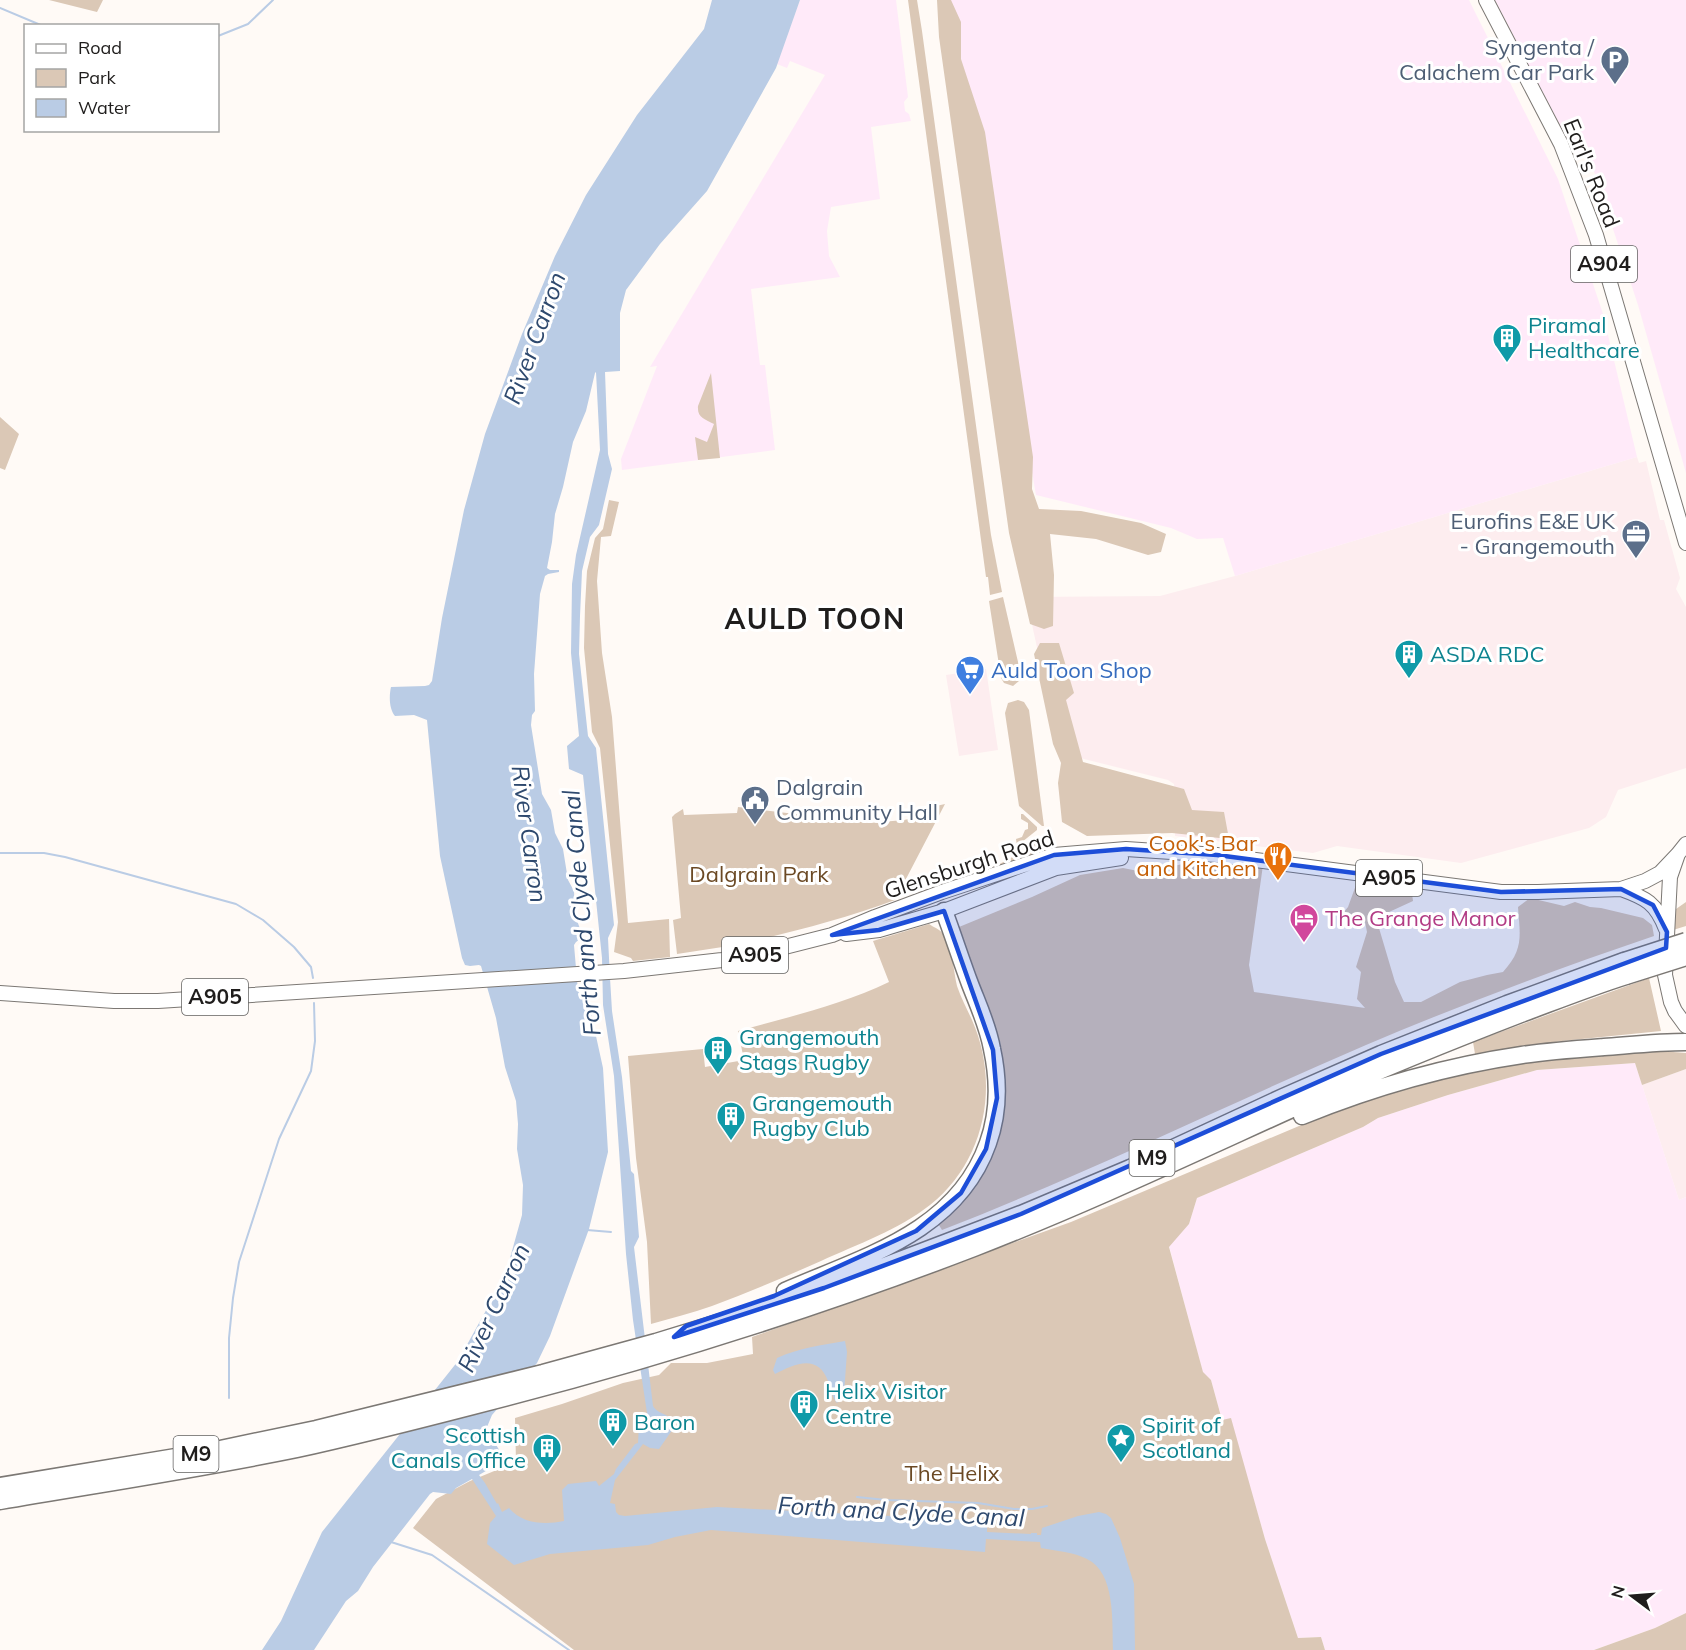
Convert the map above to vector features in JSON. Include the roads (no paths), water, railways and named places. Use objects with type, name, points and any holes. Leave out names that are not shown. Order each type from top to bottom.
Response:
[{"type":"highway","name":"M9","points":[[657,1349],[686,1326],[774,1296],[881,1250],[905,1237],[927,1224],[950,1204],[975,1173],[992,1130],[997,1098],[997,1076],[987,1028],[944,911]]},
{"type":"highway","name":"M9","points":[[0,1501],[226,1463],[370,1432],[519,1394],[657,1349],[755,1326],[868,1288],[1040,1221],[1160,1170],[1309,1101],[1686,941]]},
{"type":"highway","name":"M9","points":[[674,1336],[824,1288],[973,1233],[1130,1168],[1381,1054],[1507,1004],[1625,968],[1686,957]]},
{"type":"highway","points":[[1040,1221],[1210,1155],[1320,1109],[1372,1090],[1415,1078],[1521,1055],[1630,1044],[1686,1042]]},
{"type":"highway","name":"M9","points":[[0,1486],[257,1443],[543,1373],[629,1357]]},
{"type":"main road","name":"Earl's Road","points":[[1486,0],[1561,144],[1596,235],[1686,543]]},
{"type":"main road","name":"Glensburgh Road","points":[[0,993],[114,1001],[158,1000],[624,971],[698,963],[757,954],[832,935],[930,896],[1054,855],[1126,849],[1217,855],[1501,892],[1538,892],[1621,889],[1660,873],[1684,847]]},
{"type":"main road","points":[[1684,847],[1670,877],[1665,975],[1675,1011],[1686,1026]]},
{"type":"main road","name":"Glensburgh Road","points":[[832,935],[879,930],[944,911],[1056,868],[1158,851]]},
{"type":"main road","points":[[944,911],[951,896],[963,886]]},
{"type":"main road","name":"Glensburgh Road","points":[[1621,889],[1653,905],[1661,916],[1667,932]]},
{"type":"water","name":"River Carron","points":[[712,0],[800,0],[776,68],[707,191],[660,244],[626,290],[620,313],[620,371],[605,372],[608,454],[612,469],[599,525],[590,537],[582,571],[579,654],[588,736],[596,748],[614,925],[608,938],[612,1011],[622,1077],[631,1171],[634,1174],[639,1237],[634,1247],[653,1406],[670,1418],[675,1426],[659,1449],[643,1444],[615,1480],[610,1503],[615,1504],[619,1515],[625,1516],[717,1507],[987,1521],[987,1532],[1037,1533],[1037,1535],[1041,1535],[1042,1528],[1078,1516],[1099,1512],[1111,1518],[1120,1538],[1134,1584],[1135,1650],[1113,1650],[1112,1613],[1108,1587],[1096,1566],[1076,1555],[1041,1548],[1040,1542],[986,1539],[985,1552],[711,1530],[648,1545],[550,1554],[514,1565],[487,1544],[490,1523],[496,1516],[472,1479],[456,1488],[451,1494],[433,1492],[430,1494],[373,1567],[358,1591],[346,1601],[314,1650],[262,1650],[281,1621],[322,1532],[458,1361],[505,1276],[522,1215],[523,1185],[517,1149],[516,1101],[505,1067],[496,1018],[481,966],[465,965],[462,958],[440,856],[427,720],[414,715],[395,716],[391,706],[390,691],[391,687],[425,686],[432,681],[464,510],[485,434],[522,334],[555,256],[586,195],[637,115],[704,29]],"holes":[[[596,372],[600,450],[576,555],[572,584],[571,653],[579,736],[567,746],[569,769],[583,775],[602,958],[603,1005],[614,1076],[626,1254],[647,1413],[639,1425],[638,1443],[614,1474],[599,1486],[596,1481],[568,1484],[562,1490],[564,1521],[542,1523],[520,1517],[509,1508],[502,1512],[479,1475],[496,1465],[509,1462],[508,1457],[501,1453],[487,1427],[492,1415],[537,1363],[550,1336],[589,1229],[608,1152],[603,1068],[587,995],[578,991],[574,945],[583,937],[575,915],[574,891],[568,880],[563,849],[555,833],[551,810],[542,794],[531,725],[535,711],[534,674],[540,594],[545,576],[559,572],[559,570],[547,568],[555,514],[573,442],[586,411]]]},
{"type":"water","points":[[845,1341],[847,1352],[844,1394],[837,1403],[824,1372],[818,1367],[805,1363],[797,1364],[775,1374],[773,1370],[777,1358],[811,1347]]},
{"type":"waterway","points":[[219,36],[248,24],[273,0]]},
{"type":"waterway","points":[[0,8],[38,24]]},
{"type":"waterway","points":[[0,853],[44,853],[65,857],[236,904],[263,920],[294,947],[311,967],[313,978]]},
{"type":"waterway","points":[[229,1398],[229,1338],[239,1262],[279,1139],[311,1071],[315,1041],[314,1003]]},
{"type":"waterway","points":[[587,1230],[611,1232]]},
{"type":"waterway","name":"Forth and Clyde Canal","points":[[857,1497],[978,1503],[1014,1509],[1047,1506]]},
{"type":"waterway","points":[[391,1542],[432,1555],[569,1650]]},
{"type":"place","name":"Syngenta / Calachem Car Park","points":[[1615,86]]},
{"type":"place","name":"Piramal Healthcare","points":[[1507,364]]},
{"type":"place","name":"Eurofins E&E UK - Grangemouth","points":[[1636,560]]},
{"type":"place","name":"ASDA RDC","points":[[1409,680]]},
{"type":"place","name":"Auld Toon Shop","points":[[970,696]]},
{"type":"place","name":"Dalgrain Community Hall","points":[[755,826]]},
{"type":"place","name":"Cook's Bar and Kitchen","points":[[1278,882]]},
{"type":"place","name":"The Grange Manor","points":[[1304,944]]},
{"type":"place","name":"Grangemouth Stags Rugby","points":[[718,1076]]},
{"type":"place","name":"Grangemouth Rugby Club","points":[[731,1142]]},
{"type":"place","name":"Helix Visitor Centre","points":[[804,1430]]},
{"type":"place","name":"Baron","points":[[613,1448]]},
{"type":"place","name":"Spirit of Scotland","points":[[1121,1464]]},
{"type":"place","name":"Scottish Canals Office","points":[[547,1474]]},
{"type":"district","name":"AULD TOON","points":[[815,619]]},
{"type":"park label","name":"Dalgrain Park","points":[[759,874]]},
{"type":"park label","name":"The Helix","points":[[952,1473]]}]
